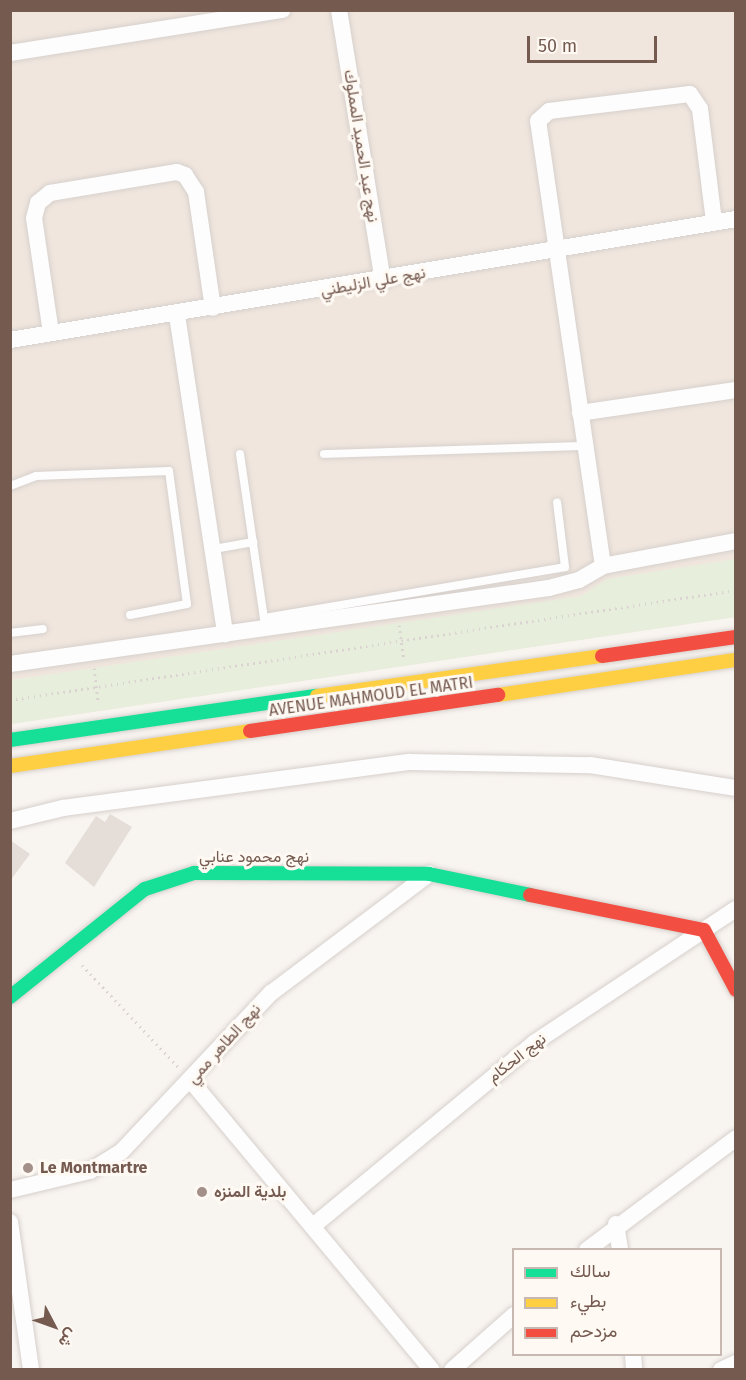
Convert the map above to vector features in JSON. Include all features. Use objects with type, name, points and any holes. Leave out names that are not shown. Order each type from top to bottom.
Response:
[{"type":"main road","name":"AVENUE MAHMOUD EL MATRI","points":[[10,740],[408,686],[735,637]]},
{"type":"main road","name":"AVENUE MAHMOUD EL MATRI","points":[[10,766],[735,660]]},
{"type":"main road","name":"نهج محمود عنابي","points":[[11,996],[66,948],[145,889],[194,873],[429,874],[704,930]]},
{"type":"main road","points":[[704,930],[735,990]]},
{"type":"street","points":[[10,53],[282,10]]},
{"type":"street","name":"نهج عبد الحميد المملوك","points":[[339,10],[383,281]]},
{"type":"street","points":[[603,566],[537,129],[549,111],[690,94],[700,109],[714,222]]},
{"type":"street","points":[[51,333],[34,218],[38,204],[50,193],[177,172],[185,175],[196,192],[213,308]]},
{"type":"street","name":"نهج علي الزليطني","points":[[10,340],[383,281],[555,246],[735,219]]},
{"type":"street","points":[[177,315],[225,634]]},
{"type":"street","points":[[580,412],[735,390]]},
{"type":"street","points":[[10,664],[549,588],[579,580],[603,566],[735,542]]},
{"type":"street","points":[[10,821],[63,808],[410,762],[590,765],[735,788]]},
{"type":"street","name":"نهج الطاهر ممي","points":[[10,1190],[106,1162],[191,1081],[271,993],[429,874]]},
{"type":"street","name":"نهج الحكام","points":[[313,1226],[534,1043],[735,909]]},
{"type":"street","points":[[191,1081],[432,1370]]},
{"type":"street","points":[[589,1248],[616,1224],[735,1138]]},
{"type":"street","points":[[10,1222],[31,1370]]},
{"type":"street","points":[[616,1224],[620,1248]]},
{"type":"street","points":[[452,1370],[512,1316]]},
{"type":"street","points":[[721,1370],[735,1363]]},
{"type":"lane","points":[[324,454],[585,446]]},
{"type":"lane","points":[[240,454],[264,618],[565,567],[557,501]]},
{"type":"lane","points":[[10,486],[36,476],[169,471],[187,604],[130,615]]},
{"type":"lane","points":[[214,549],[253,542]]},
{"type":"lane","points":[[10,633],[43,629]]},
{"type":"path","points":[[10,700],[735,590]]},
{"type":"path","points":[[397,611],[408,686]]},
{"type":"path","points":[[93,652],[101,729]]},
{"type":"path","points":[[66,948],[191,1081]]},
{"type":"shaded area","points":[[10,11],[735,11],[735,617],[11,724]]},
{"type":"green space","points":[[735,559],[735,617],[11,724],[11,680],[581,596],[607,579]]},
{"type":"building","points":[[110,814],[132,827],[94,887],[65,863],[96,816],[105,822]]},
{"type":"building","points":[[10,840],[30,854],[10,881]]},
{"type":"traffic: fast","points":[[10,740],[317,696]]},
{"type":"traffic: fast","points":[[10,997],[145,889],[194,873],[429,874],[530,895]]},
{"type":"traffic: slow","points":[[317,696],[602,656]]},
{"type":"traffic: slow","points":[[498,695],[736,660]]},
{"type":"traffic: slow","points":[[10,766],[250,731]]},
{"type":"traffic: jam","points":[[602,656],[736,637]]},
{"type":"traffic: jam","points":[[250,731],[498,695]]},
{"type":"traffic: jam","points":[[530,895],[704,930],[736,990]]},
{"type":"place","name":"Le Montmartre","points":[[28,1168]]},
{"type":"place","name":"بلدية المنزه","points":[[202,1192]]}]
